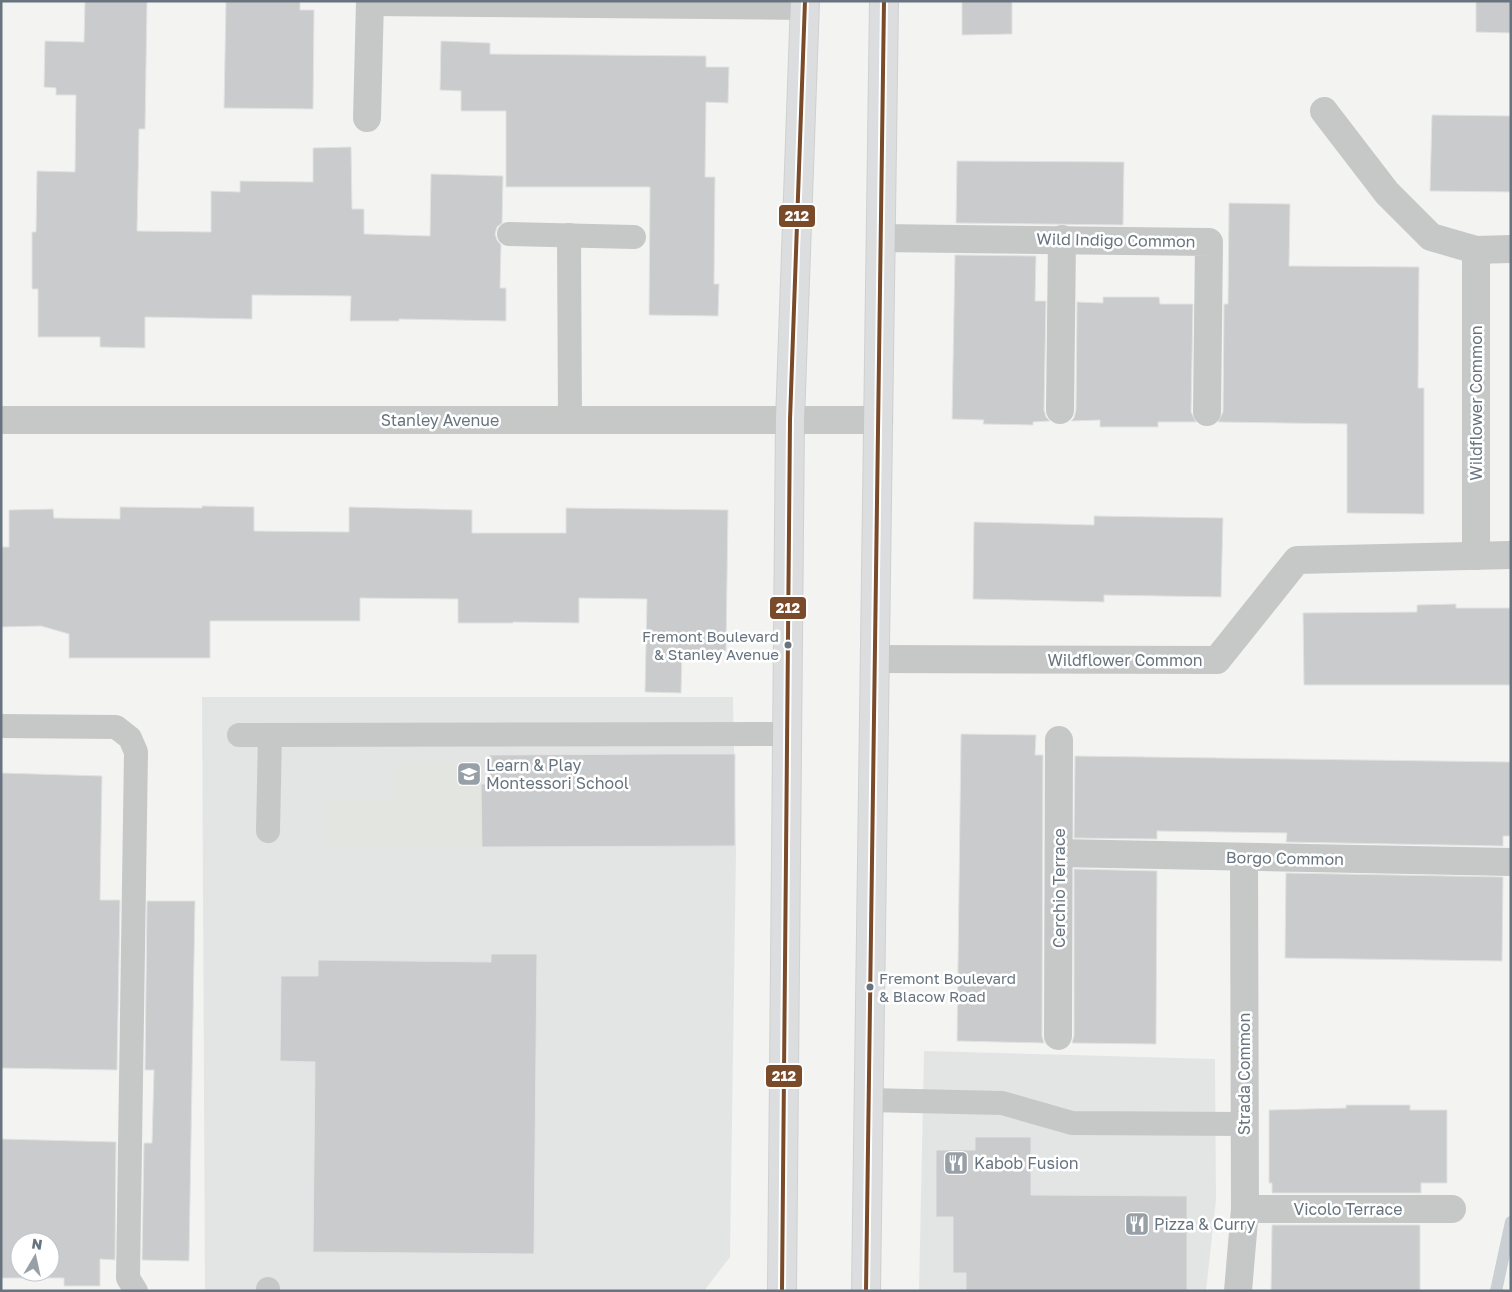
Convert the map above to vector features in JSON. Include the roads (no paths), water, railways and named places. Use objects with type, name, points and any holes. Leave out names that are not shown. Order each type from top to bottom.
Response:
[{"type":"main road","points":[[866,1291],[884,1]]},
{"type":"main road","points":[[782,1291],[790,420],[805,4]]},
{"type":"street","points":[[368,118],[370,2],[805,4]]},
{"type":"street","points":[[1324,110],[1386,193],[1431,237],[1476,250],[1511,249]]},
{"type":"street","name":"Wild Indigo Common","points":[[882,238],[1209,242],[1207,412]]},
{"type":"street","points":[[1060,410],[1062,240]]},
{"type":"street","name":"Wildflower Common","points":[[1476,250],[1476,556]]},
{"type":"street","name":"Stanley Avenue","points":[[1,420],[879,420]]},
{"type":"street","name":"Wildflower Common","points":[[876,659],[1217,660],[1297,560],[1511,555]]},
{"type":"street","name":"Cerchio Terrace","points":[[1058,1036],[1059,740]]},
{"type":"street","name":"Borgo Common","points":[[1059,854],[1511,862]]},
{"type":"street","name":"Strada Common","points":[[1238,1291],[1245,1210],[1244,857]]},
{"type":"street","name":"Vicolo Terrace","points":[[1245,1210],[1452,1210]]},
{"type":"lane","points":[[509,234],[634,237]]},
{"type":"lane","points":[[569,235],[570,420]]},
{"type":"lane","points":[[1,726],[116,727],[130,738],[136,752],[128,1278],[136,1291]]},
{"type":"lane","points":[[239,735],[787,734]]},
{"type":"lane","points":[[268,831],[270,735]]},
{"type":"lane","points":[[869,1100],[1002,1103],[1072,1122],[1244,1124]]},
{"type":"waterway","points":[[1496,1291],[1511,1222]]},
{"type":"place","name":"Fremont Boulevard & Stanley Avenue","points":[[788,645]]},
{"type":"place","name":"Learn & Play Montessori School","points":[[469,774]]},
{"type":"place","name":"Fremont Boulevard & Blacow Road","points":[[870,987]]},
{"type":"place","name":"Kabob Fusion","points":[[956,1163]]},
{"type":"place","name":"Pizza & Curry","points":[[1137,1224]]}]
